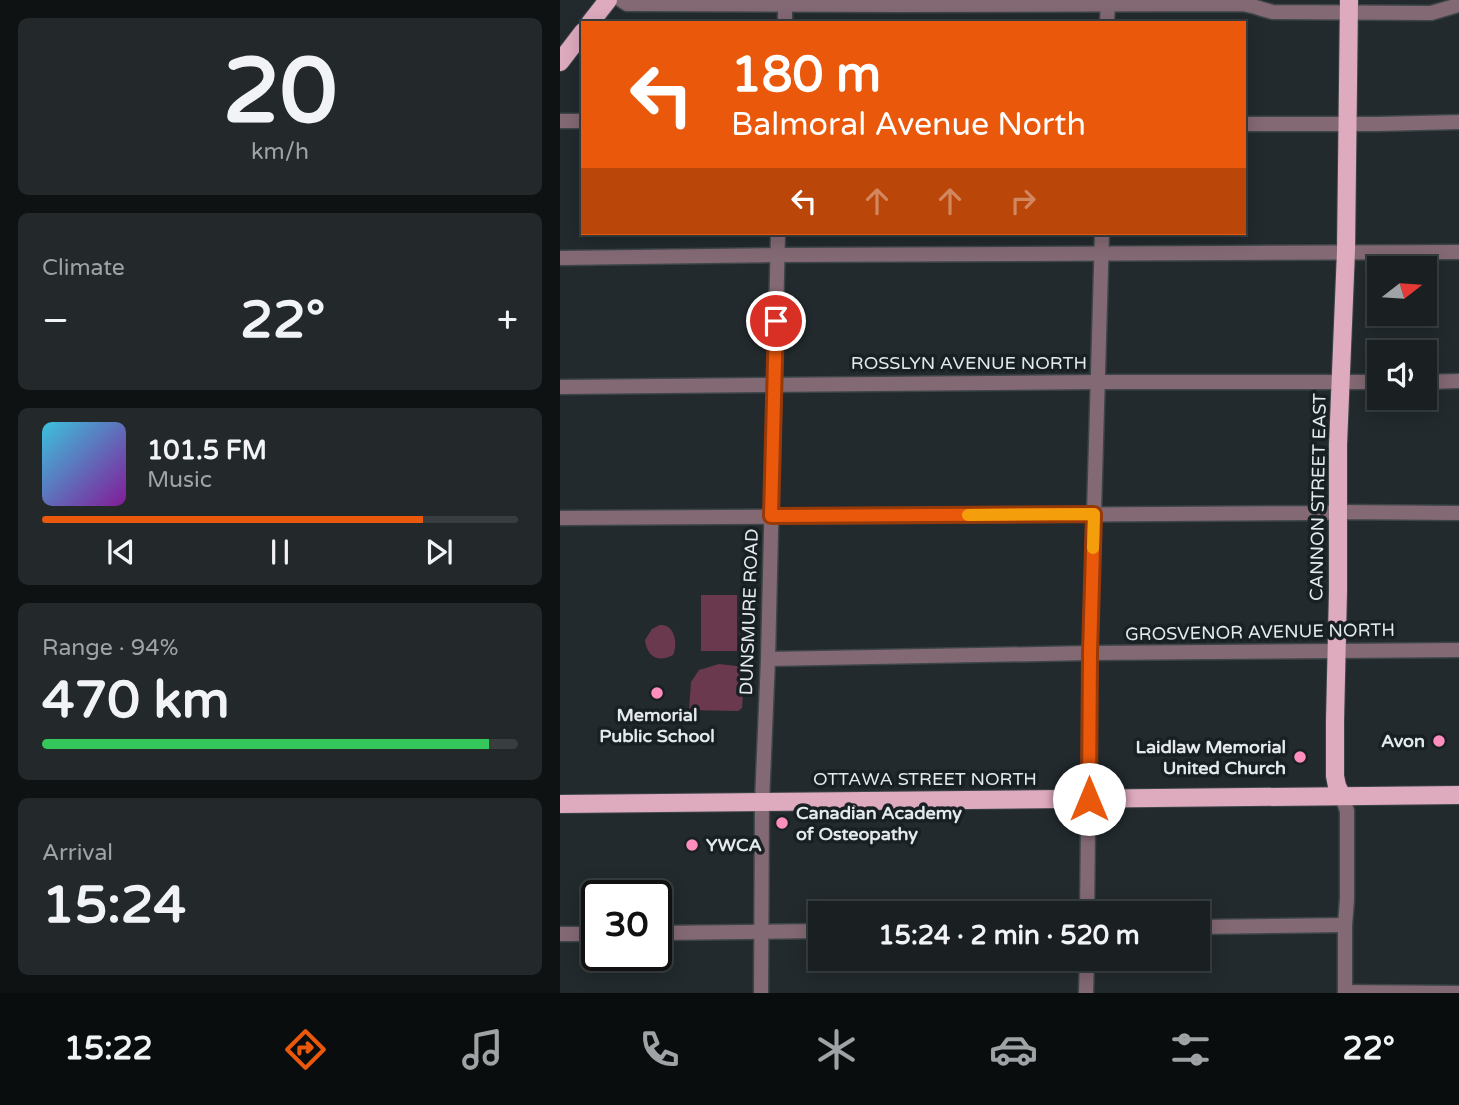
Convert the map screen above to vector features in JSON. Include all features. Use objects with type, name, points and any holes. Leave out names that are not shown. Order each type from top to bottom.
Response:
[{"type":"main road","points":[[592,21],[608,0]]},
{"type":"main road","name":"CANNON STREET EAST","points":[[1342,796],[1335,776],[1336,650],[1338,445],[1346,251],[1349,6]]},
{"type":"main road","points":[[560,62],[581,35]]},
{"type":"main road","name":"OTTAWA STREET NORTH","points":[[560,804],[1459,795]]},
{"type":"street","points":[[621,0],[627,4],[1241,4],[1272,12],[1349,6],[1431,13],[1455,6]]},
{"type":"street","points":[[785,2],[785,21]]},
{"type":"street","points":[[1107,21],[1108,2]]},
{"type":"street","points":[[560,121],[581,121]]},
{"type":"street","points":[[1246,124],[1459,122]]},
{"type":"street","name":"DUNSMURE ROAD","points":[[761,993],[762,802],[778,235]]},
{"type":"street","points":[[1087,901],[1090,653],[1102,235]]},
{"type":"street","points":[[560,258],[1459,251]]},
{"type":"street","name":"ROSSLYN AVENUE NORTH","points":[[560,387],[1367,382]]},
{"type":"street","points":[[1437,382],[1459,382]]},
{"type":"street","points":[[560,518],[1459,513]]},
{"type":"street","name":"GROSVENOR AVENUE NORTH","points":[[768,659],[1459,650]]},
{"type":"street","name":"CANNON STREET EAST","points":[[1342,796],[1347,811],[1345,993]]},
{"type":"street","points":[[1210,927],[1345,925]]},
{"type":"street","points":[[672,933],[808,931]]},
{"type":"street","points":[[560,934],[581,934]]},
{"type":"street","points":[[1086,993],[1087,971]]},
{"type":"street","points":[[1345,993],[1459,993]]},
{"type":"shaded area","points":[[701,595],[737,595],[737,651],[701,651]]},
{"type":"shaded area","points":[[660,625],[672,631],[675,640],[673,655],[663,658],[654,657],[648,651],[645,640],[652,629]]},
{"type":"shaded area","points":[[719,664],[745,667],[742,708],[738,711],[689,710],[691,682],[699,670]]},
{"type":"slow traffic","points":[[968,515],[1094,514],[1093,548]]},
{"type":"place","name":"Memorial Public School","points":[[657,693]]},
{"type":"place","name":"Avon","points":[[1439,741]]},
{"type":"place","name":"Laidlaw Memorial United Church","points":[[1300,757]]},
{"type":"place","name":"Canadian Academy of Osteopathy","points":[[782,823]]},
{"type":"place","name":"YWCA","points":[[692,845]]},
{"type":"route","points":[[776,321],[771,516],[1094,514],[1089,799]]}]
